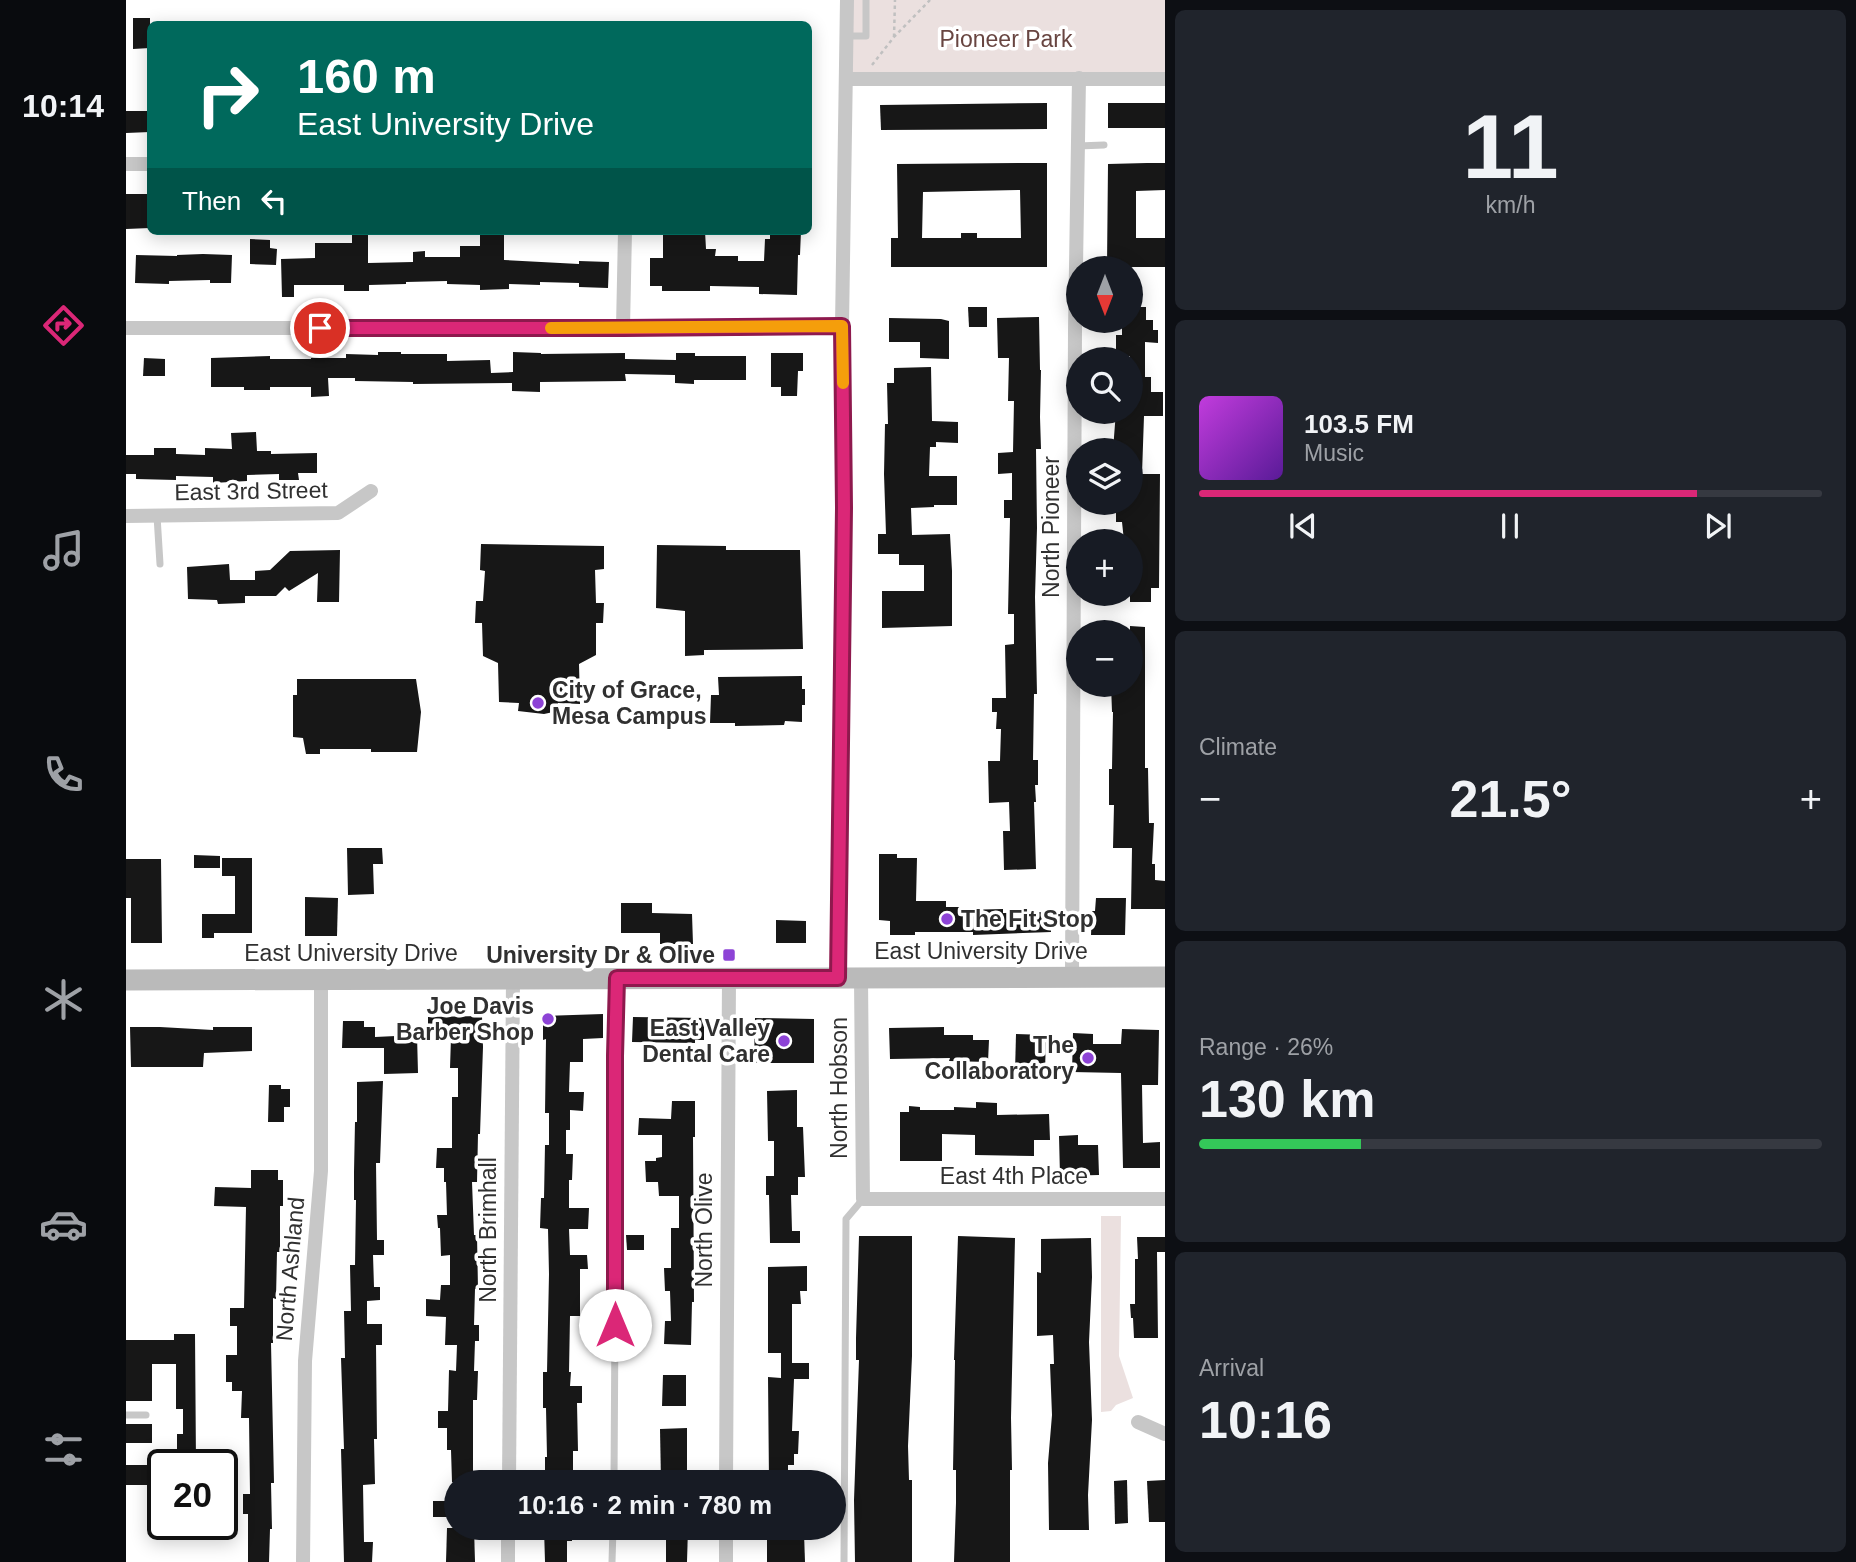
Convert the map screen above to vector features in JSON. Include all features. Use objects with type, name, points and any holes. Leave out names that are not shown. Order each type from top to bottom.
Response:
[{"type":"main road","name":"East University Drive","points":[[126,980],[1165,977]]},
{"type":"street","points":[[838,978],[844,535],[842,326],[854,79],[846,36],[847,0]]},
{"type":"street","name":"North Pioneer","points":[[1077,256],[1079,78]]},
{"type":"street","points":[[854,79],[1165,79]]},
{"type":"street","points":[[126,164],[147,164]]},
{"type":"street","points":[[624,328],[625,235]]},
{"type":"street","points":[[126,328],[842,326]]},
{"type":"street","name":"North Pioneer","points":[[1072,977],[1077,333]]},
{"type":"street","name":"East 3rd Street","points":[[126,516],[338,513],[371,491]]},
{"type":"street","name":"North Olive","points":[[726,1470],[729,978]]},
{"type":"street","name":"North Hobson","points":[[862,978],[863,1199]]},
{"type":"street","name":"North Brimhall","points":[[509,1470],[513,979]]},
{"type":"street","name":"North Ashland","points":[[303,1562],[304,1361],[321,1171],[321,980]]},
{"type":"street","name":"East 4th Place","points":[[863,1199],[1165,1199]]},
{"type":"street","points":[[1138,1422],[1165,1434]]},
{"type":"street","points":[[508,1540],[508,1562]]},
{"type":"street","points":[[726,1540],[726,1562]]},
{"type":"lane","points":[[846,36],[866,36],[866,0]]},
{"type":"lane","points":[[1078,146],[1104,145]]},
{"type":"lane","points":[[157,516],[160,564]]},
{"type":"lane","points":[[614,1470],[617,978]]},
{"type":"lane","points":[[844,1562],[846,1219],[863,1199]]},
{"type":"lane","points":[[126,1415],[146,1415]]},
{"type":"lane","points":[[612,1562],[613,1540]]},
{"type":"path","points":[[894,37],[895,0]]},
{"type":"path","points":[[854,79],[930,0]]},
{"type":"green space","name":"Pioneer Park","points":[[847,0],[1165,0],[1165,79],[847,79]]},
{"type":"green space","points":[[1101,1216],[1121,1216],[1119,1356],[1133,1398],[1116,1405],[1111,1411],[1101,1412]]},
{"type":"building","points":[[133,18],[150,18],[150,21],[147,21],[147,48],[133,49]]},
{"type":"building","points":[[1047,103],[1047,129],[881,130],[880,105]]},
{"type":"building","points":[[1108,103],[1165,103],[1165,128],[1108,128]]},
{"type":"building","points":[[126,111],[147,111],[147,132],[126,133]]},
{"type":"building","points":[[1047,163],[1047,267],[891,267],[891,238],[898,238],[897,164]],"holes":[[[1020,190],[1021,238],[977,238],[977,233],[961,233],[961,238],[922,238],[923,192]]]},
{"type":"building","points":[[1165,163],[1165,190],[1136,191],[1136,238],[1165,238],[1165,267],[1143,267],[1143,256],[1107,256],[1108,164]]},
{"type":"building","points":[[126,194],[147,194],[147,228],[126,229]]},
{"type":"building","points":[[352,235],[368,235],[368,263],[413,262],[413,252],[425,251],[425,257],[460,257],[460,246],[480,246],[480,235],[504,235],[504,260],[579,264],[579,261],[609,262],[608,288],[579,287],[579,283],[540,282],[540,285],[509,284],[509,289],[480,290],[480,285],[447,284],[447,281],[369,285],[369,291],[344,291],[344,285],[294,285],[294,297],[282,297],[281,259],[315,258],[315,243],[352,243]]},
{"type":"building","points":[[663,235],[705,235],[706,249],[716,249],[715,256],[738,256],[738,261],[764,261],[765,239],[770,239],[770,235],[801,235],[797,295],[759,294],[759,287],[710,286],[710,291],[662,291],[662,286],[650,286],[650,258],[663,258]]},
{"type":"building","points":[[250,239],[270,240],[270,248],[277,249],[276,265],[250,264]]},
{"type":"building","points":[[136,255],[232,255],[231,283],[210,283],[210,280],[169,281],[169,284],[135,283]]},
{"type":"building","points":[[968,307],[987,307],[987,327],[969,327]]},
{"type":"building","points":[[1143,307],[1146,307],[1146,320],[1153,320],[1153,330],[1158,330],[1158,343],[1145,342],[1145,377],[1151,377],[1151,392],[1163,392],[1163,416],[1144,416],[1143,445],[1143,438],[1114,438],[1115,424],[1143,424],[1143,347],[1116,347],[1116,335],[1143,333]]},
{"type":"building","points":[[1039,317],[1041,449],[1036,449],[1037,694],[1034,694],[1033,760],[1038,760],[1038,785],[1035,785],[1034,802],[1036,869],[1004,870],[1003,831],[1010,831],[1009,802],[989,803],[988,761],[1000,761],[1001,729],[996,729],[997,712],[992,712],[992,698],[1006,698],[1005,645],[1014,644],[1014,614],[1008,614],[1010,518],[1004,518],[1004,500],[1012,500],[1012,473],[998,474],[998,453],[1013,452],[1014,401],[1008,401],[1009,358],[998,358],[997,318]]},
{"type":"building","points":[[889,318],[949,321],[949,359],[920,358],[920,342],[889,342]]},
{"type":"building","points":[[378,352],[447,354],[447,361],[490,360],[491,373],[513,372],[513,352],[625,353],[625,359],[676,360],[676,353],[695,353],[695,356],[746,356],[746,380],[694,380],[694,384],[675,383],[675,375],[625,374],[626,381],[540,382],[540,392],[512,391],[512,383],[413,384],[328,378],[329,396],[311,397],[311,387],[244,390],[244,387],[211,387],[211,358],[346,358],[346,354],[378,355]]},
{"type":"building","points":[[771,353],[803,353],[803,371],[798,371],[797,396],[781,396],[781,387],[771,387]]},
{"type":"building","points":[[144,358],[165,359],[165,376],[143,376]]},
{"type":"building","points":[[931,367],[932,421],[958,422],[958,443],[936,442],[936,447],[930,447],[929,476],[957,476],[957,505],[911,508],[912,535],[950,534],[952,626],[882,628],[882,591],[924,591],[924,565],[899,565],[899,554],[878,554],[878,534],[886,534],[884,474],[885,424],[888,424],[887,383],[894,383],[894,368]]},
{"type":"building","points":[[256,432],[257,451],[271,451],[271,454],[317,453],[317,473],[298,473],[299,480],[279,480],[279,474],[247,475],[247,481],[213,483],[213,477],[136,479],[136,474],[126,474],[126,455],[154,455],[154,448],[176,448],[176,454],[205,455],[205,448],[232,449],[231,433]]},
{"type":"building","points":[[1143,474],[1160,474],[1159,588],[1151,588],[1151,602],[1143,602],[1143,529],[1123,529],[1122,522],[1116,522],[1116,515],[1143,515]]},
{"type":"building","points":[[481,544],[604,546],[604,569],[595,570],[596,603],[604,603],[603,623],[596,623],[596,655],[579,664],[580,704],[558,703],[558,711],[544,714],[518,711],[519,703],[499,702],[498,663],[483,656],[482,623],[475,623],[476,601],[483,601],[485,571],[480,570]]},
{"type":"building","points":[[657,545],[726,546],[726,550],[800,550],[803,649],[704,650],[704,655],[685,656],[685,611],[656,608]]},
{"type":"building","points":[[340,550],[339,602],[317,602],[318,573],[289,591],[285,587],[276,596],[245,596],[245,603],[218,604],[217,600],[188,599],[187,567],[229,564],[230,580],[255,580],[255,571],[270,570],[290,551]]},
{"type":"building","points":[[1145,627],[1145,768],[1148,768],[1149,823],[1154,823],[1152,864],[1155,864],[1155,880],[1165,881],[1165,909],[1131,909],[1132,848],[1113,848],[1114,805],[1109,805],[1111,697],[1143,697]]},
{"type":"building","points":[[802,676],[805,705],[802,705],[802,722],[735,726],[735,723],[710,723],[711,695],[719,695],[718,677]]},
{"type":"building","points":[[297,679],[416,679],[421,712],[417,752],[320,749],[320,754],[306,754],[303,738],[293,737],[293,695],[297,695]]},
{"type":"building","points":[[347,848],[382,848],[383,864],[373,864],[374,894],[348,895]]},
{"type":"building","points":[[879,854],[917,858],[916,901],[946,901],[946,907],[964,907],[964,910],[1003,909],[1003,913],[1051,912],[1051,932],[973,935],[973,932],[915,932],[915,935],[890,935],[890,921],[879,920]]},
{"type":"building","points":[[194,855],[220,856],[220,868],[194,868]]},
{"type":"building","points":[[222,858],[252,858],[252,933],[214,933],[214,938],[202,938],[202,914],[235,914],[235,876],[222,876]]},
{"type":"building","points":[[126,859],[161,859],[162,943],[131,943],[131,898],[126,898]]},
{"type":"building","points":[[305,897],[338,898],[337,936],[305,936]]},
{"type":"building","points":[[1096,898],[1126,898],[1125,935],[1091,935],[1092,911],[1095,911]]},
{"type":"building","points":[[621,903],[652,903],[652,913],[692,914],[693,944],[660,944],[660,933],[621,933]]},
{"type":"building","points":[[776,920],[806,921],[806,943],[776,943]]},
{"type":"building","points":[[603,1014],[603,1038],[583,1039],[583,1062],[570,1062],[569,1092],[584,1092],[583,1111],[570,1110],[570,1130],[566,1130],[566,1154],[573,1154],[569,1208],[589,1208],[588,1229],[569,1229],[570,1255],[587,1255],[588,1269],[580,1269],[580,1316],[570,1316],[570,1386],[582,1386],[582,1403],[577,1403],[578,1451],[573,1451],[573,1470],[545,1470],[546,1408],[543,1408],[543,1372],[547,1372],[549,1274],[548,1229],[540,1228],[541,1198],[544,1198],[545,1145],[549,1145],[549,1113],[545,1113],[546,1039],[543,1040],[543,1016]]},
{"type":"building","points":[[482,1016],[480,1134],[477,1182],[472,1182],[478,1289],[475,1289],[474,1325],[479,1325],[479,1341],[475,1341],[474,1371],[478,1371],[477,1400],[473,1400],[473,1470],[452,1470],[451,1450],[447,1450],[447,1428],[438,1428],[438,1411],[448,1411],[449,1370],[456,1371],[457,1345],[445,1345],[446,1317],[426,1316],[426,1299],[440,1300],[441,1285],[450,1285],[450,1255],[441,1256],[437,1215],[447,1215],[446,1182],[444,1168],[436,1168],[437,1148],[452,1148],[452,1097],[458,1097],[458,1068],[450,1068],[451,1037],[428,1038],[428,1017]]},
{"type":"building","points":[[633,1017],[704,1018],[704,1040],[695,1040],[695,1043],[632,1042]]},
{"type":"building","name":"East Valley Dental Care","points":[[755,1018],[814,1019],[814,1063],[754,1063]]},
{"type":"building","points":[[343,1021],[364,1021],[364,1027],[375,1027],[375,1037],[417,1035],[418,1073],[384,1074],[384,1048],[342,1048]]},
{"type":"building","points":[[130,1027],[213,1030],[213,1027],[252,1027],[252,1051],[204,1053],[203,1067],[131,1067]]},
{"type":"building","points":[[944,1027],[944,1035],[973,1035],[973,1040],[989,1040],[988,1062],[949,1061],[950,1058],[890,1059],[889,1028]]},
{"type":"building","points":[[1122,1029],[1159,1030],[1158,1085],[1142,1085],[1143,1143],[1160,1142],[1160,1168],[1123,1168],[1121,1073],[1072,1072],[1073,1033],[1093,1034],[1093,1044],[1121,1044]]},
{"type":"building","points":[[1016,1034],[1046,1035],[1045,1073],[1015,1072]]},
{"type":"building","points":[[383,1081],[380,1163],[376,1163],[377,1240],[384,1240],[384,1255],[373,1255],[374,1287],[380,1287],[380,1300],[367,1301],[367,1324],[382,1324],[382,1345],[376,1345],[375,1484],[363,1485],[364,1542],[373,1542],[372,1562],[344,1562],[341,1358],[345,1358],[344,1311],[351,1311],[350,1265],[355,1265],[357,1082]]},
{"type":"building","points":[[269,1085],[281,1085],[281,1089],[290,1089],[290,1107],[284,1107],[284,1122],[268,1122]]},
{"type":"building","points":[[797,1090],[797,1127],[803,1127],[805,1177],[798,1177],[798,1195],[791,1195],[792,1231],[800,1231],[800,1243],[770,1243],[766,1176],[774,1176],[774,1141],[768,1141],[767,1091]]},
{"type":"building","points":[[672,1101],[695,1101],[694,1302],[691,1345],[664,1344],[665,1321],[671,1321],[670,1291],[665,1291],[664,1268],[671,1268],[671,1228],[679,1228],[679,1196],[659,1196],[658,1182],[646,1182],[645,1161],[656,1161],[656,1158],[662,1157],[662,1135],[638,1135],[639,1118],[671,1119]]},
{"type":"building","points":[[976,1102],[997,1103],[997,1115],[1049,1114],[1050,1140],[1034,1140],[1034,1156],[975,1155],[975,1135],[942,1134],[942,1161],[900,1161],[900,1112],[909,1112],[909,1106],[920,1107],[920,1110],[976,1108]]},
{"type":"building","points":[[1078,1135],[1078,1145],[1098,1145],[1099,1175],[1060,1176],[1059,1136]]},
{"type":"building","points":[[251,1170],[278,1170],[278,1180],[283,1180],[280,1252],[277,1252],[271,1343],[274,1483],[271,1483],[272,1529],[269,1562],[248,1562],[248,1514],[243,1514],[243,1494],[250,1494],[249,1418],[241,1418],[242,1391],[232,1391],[232,1382],[226,1382],[226,1355],[237,1355],[237,1326],[230,1326],[230,1308],[244,1308],[246,1207],[214,1206],[215,1187],[251,1188]]},
{"type":"building","points":[[626,1235],[644,1235],[644,1250],[627,1250]]},
{"type":"building","points":[[859,1236],[912,1236],[912,1356],[908,1446],[909,1480],[912,1480],[912,1562],[855,1562]]},
{"type":"building","points":[[958,1236],[1015,1238],[1010,1562],[954,1562],[954,1360]]},
{"type":"building","points":[[1137,1237],[1165,1237],[1165,1252],[1157,1252],[1158,1338],[1134,1338],[1130,1304],[1135,1304]]},
{"type":"building","points":[[1091,1238],[1089,1342],[1092,1420],[1089,1530],[1049,1530],[1048,1463],[1052,1415],[1050,1364],[1054,1364],[1053,1335],[1037,1336],[1037,1272],[1041,1273],[1041,1239]]},
{"type":"building","points":[[807,1266],[807,1291],[800,1291],[801,1304],[792,1304],[792,1363],[809,1363],[809,1379],[794,1379],[792,1431],[799,1431],[798,1454],[794,1454],[794,1465],[788,1465],[788,1470],[769,1470],[768,1377],[781,1378],[781,1353],[768,1353],[768,1267]]},
{"type":"building","points":[[174,1334],[195,1334],[196,1449],[177,1449],[177,1434],[183,1434],[183,1409],[176,1409],[176,1364],[152,1364],[152,1401],[126,1401],[126,1340],[174,1340]]},
{"type":"building","points":[[663,1375],[686,1375],[686,1406],[662,1406]]},
{"type":"building","points":[[126,1424],[152,1424],[152,1443],[126,1443]]},
{"type":"building","points":[[687,1428],[687,1470],[661,1470],[660,1429]]},
{"type":"building","points":[[126,1465],[147,1465],[147,1485],[126,1485]]},
{"type":"building","points":[[1127,1480],[1128,1523],[1115,1524],[1114,1481]]},
{"type":"building","points":[[1165,1480],[1165,1522],[1149,1522],[1147,1481]]},
{"type":"building","points":[[433,1501],[444,1501],[444,1517],[433,1517]]},
{"type":"building","points":[[447,1540],[474,1540],[475,1562],[446,1562]]},
{"type":"building","points":[[544,1540],[572,1540],[567,1541],[567,1562],[545,1562]]},
{"type":"building","points":[[666,1540],[688,1540],[687,1562],[666,1562]]},
{"type":"building","points":[[767,1540],[804,1540],[805,1562],[767,1562]]},
{"type":"slow traffic","points":[[551,328],[842,326],[843,383]]},
{"type":"place","name":"City of Grace, Mesa Campus","points":[[538,703]]},
{"type":"place","name":"The Fit Stop","points":[[947,919]]},
{"type":"place","name":"University Dr & Olive","points":[[729,955]]},
{"type":"place","name":"Joe Davis Barber Shop","points":[[548,1019]]},
{"type":"place","name":"East Valley Dental Care","points":[[784,1041]]},
{"type":"place","name":"The Collaboratory","points":[[1088,1058]]},
{"type":"route","points":[[320,328],[842,326],[844,508],[838,978],[617,978],[615,1325]]}]
